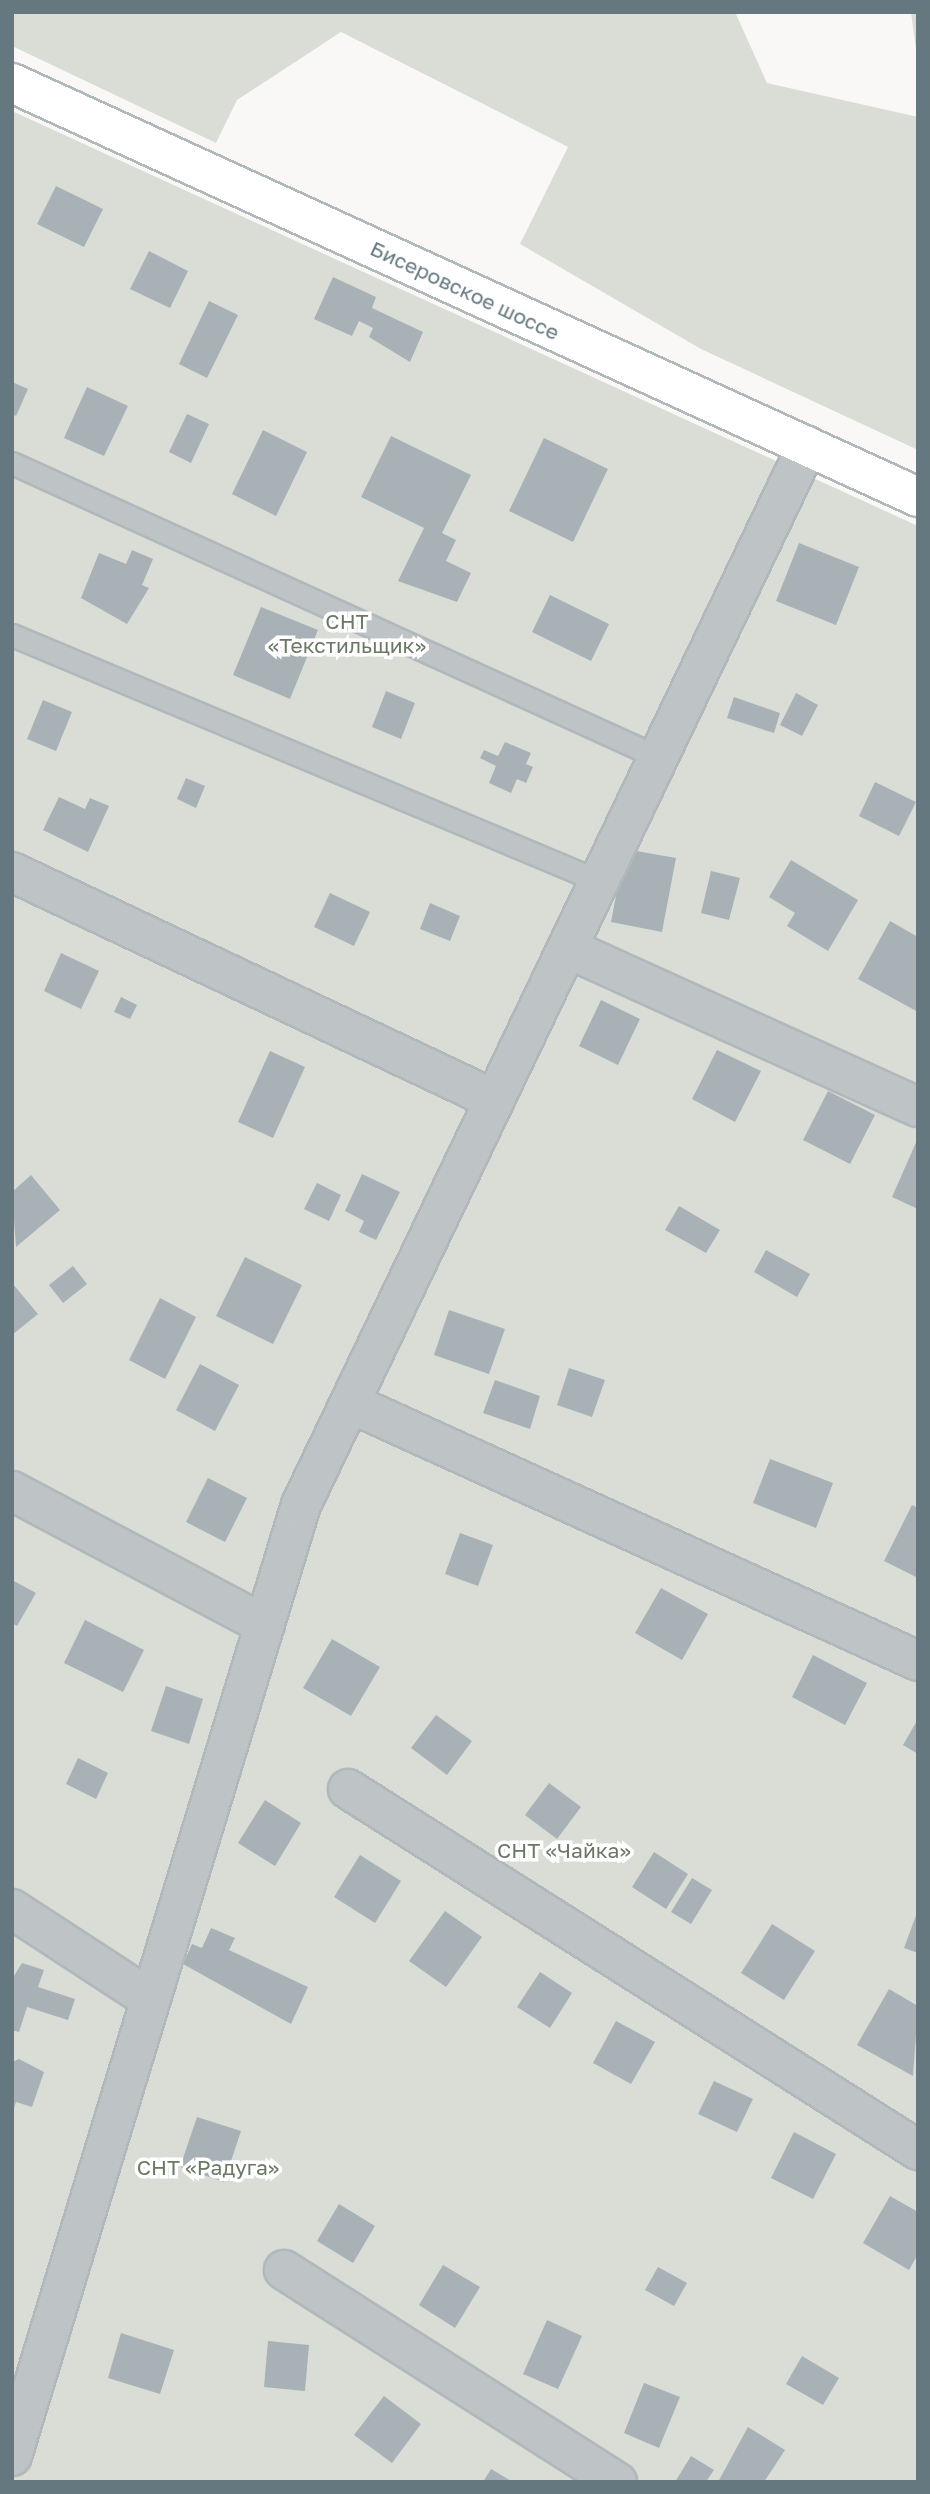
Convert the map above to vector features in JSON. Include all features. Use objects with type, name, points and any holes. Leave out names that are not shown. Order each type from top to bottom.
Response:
[{"type":"main road","name":"Бисеровское шоссе","points":[[12,83],[918,497]]},
{"type":"street","points":[[12,2456],[301,1505],[807,446]]},
{"type":"street","points":[[12,872],[495,1100]]},
{"type":"street","points":[[567,948],[918,1107]]},
{"type":"street","points":[[350,1403],[918,1661]]},
{"type":"street","points":[[12,1491],[265,1625]]},
{"type":"street","points":[[348,1789],[918,2150]]},
{"type":"street","points":[[12,1909],[150,1999]]},
{"type":"street","points":[[284,2270],[617,2482]]},
{"type":"lane","points":[[12,463],[659,757]]},
{"type":"lane","points":[[12,635],[599,881]]},
{"type":"green space","points":[[12,12],[735,12],[767,83],[918,117],[918,450],[701,349],[520,244],[568,147],[341,32],[237,100],[216,143],[12,46]]},
{"type":"green space","points":[[911,12],[918,12],[918,65]]},
{"type":"green space","points":[[12,111],[918,526],[918,2482],[12,2482]]},
{"type":"building","points":[[56,186],[103,209],[84,247],[37,224]]},
{"type":"building","points":[[149,251],[188,271],[170,308],[130,289]]},
{"type":"building","points":[[333,277],[376,297],[372,308],[423,332],[410,362],[369,337],[373,328],[359,321],[352,336],[314,319]]},
{"type":"building","points":[[209,301],[238,315],[207,378],[179,364]]},
{"type":"building","points":[[12,382],[28,389],[16,416],[12,414]]},
{"type":"building","points":[[87,387],[128,406],[104,456],[64,438]]},
{"type":"building","points":[[187,414],[209,424],[191,463],[169,452]]},
{"type":"building","points":[[263,430],[307,452],[276,516],[232,494]]},
{"type":"building","points":[[391,436],[471,475],[442,533],[456,540],[446,561],[471,573],[457,602],[398,581],[424,528],[361,497]]},
{"type":"building","points":[[544,438],[608,469],[573,542],[509,511]]},
{"type":"building","points":[[799,543],[859,567],[836,625],[776,601]]},
{"type":"building","points":[[132,550],[153,559],[142,585],[149,588],[127,624],[81,598],[99,553],[126,564]]},
{"type":"building","points":[[550,595],[609,624],[591,661],[532,632]]},
{"type":"building","points":[[261,607],[318,630],[290,699],[233,675]]},
{"type":"building","points":[[386,691],[415,703],[401,739],[372,727]]},
{"type":"building","points":[[796,693],[818,705],[802,736],[780,725]]},
{"type":"building","points":[[734,697],[780,713],[774,733],[727,718]]},
{"type":"building","points":[[43,700],[72,712],[56,751],[27,739]]},
{"type":"building","points":[[505,742],[531,753],[526,764],[533,767],[526,783],[517,779],[511,793],[489,783],[496,766],[480,758],[484,750],[498,756]]},
{"type":"building","points":[[186,778],[205,786],[196,808],[177,799]]},
{"type":"building","points":[[875,782],[916,802],[899,836],[859,816]]},
{"type":"building","points":[[59,797],[85,809],[90,798],[109,806],[88,852],[43,830]]},
{"type":"building","points":[[625,849],[676,858],[662,932],[611,922]]},
{"type":"building","points":[[791,860],[858,900],[828,951],[787,926],[795,913],[769,897]]},
{"type":"building","points":[[711,871],[740,878],[729,920],[701,913]]},
{"type":"building","points":[[330,893],[370,912],[354,946],[314,927]]},
{"type":"building","points":[[430,903],[460,916],[450,941],[420,929]]},
{"type":"building","points":[[890,921],[918,937],[918,1012],[858,979]]},
{"type":"building","points":[[61,953],[99,971],[81,1009],[44,991]]},
{"type":"building","points":[[121,997],[137,1005],[130,1019],[114,1012]]},
{"type":"building","points":[[601,1000],[640,1019],[618,1065],[579,1046]]},
{"type":"building","points":[[717,1050],[761,1071],[735,1122],[692,1099]]},
{"type":"building","points":[[270,1051],[305,1067],[273,1138],[238,1122]]},
{"type":"building","points":[[828,1091],[875,1115],[850,1164],[803,1140]]},
{"type":"building","points":[[918,1138],[918,1209],[892,1197]]},
{"type":"building","points":[[362,1174],[400,1192],[376,1240],[359,1232],[364,1221],[345,1211]]},
{"type":"building","points":[[31,1175],[60,1210],[16,1247],[12,1192]]},
{"type":"building","points":[[317,1183],[341,1195],[329,1221],[304,1209]]},
{"type":"building","points":[[679,1206],[720,1230],[706,1253],[665,1230]]},
{"type":"building","points":[[766,1250],[810,1274],[797,1297],[754,1272]]},
{"type":"building","points":[[245,1257],[302,1285],[273,1344],[216,1316]]},
{"type":"building","points":[[73,1266],[87,1284],[63,1303],[49,1285]]},
{"type":"building","points":[[12,1283],[38,1314],[12,1335]]},
{"type":"building","points":[[160,1298],[196,1317],[165,1379],[129,1360]]},
{"type":"building","points":[[449,1310],[505,1329],[489,1374],[434,1355]]},
{"type":"building","points":[[200,1364],[239,1385],[215,1431],[176,1410]]},
{"type":"building","points":[[569,1368],[605,1380],[592,1417],[557,1405]]},
{"type":"building","points":[[495,1380],[540,1396],[530,1429],[483,1413]]},
{"type":"building","points":[[770,1459],[833,1483],[816,1528],[753,1503]]},
{"type":"building","points":[[208,1478],[247,1498],[225,1542],[186,1522]]},
{"type":"building","points":[[912,1505],[918,1508],[918,1578],[884,1561]]},
{"type":"building","points":[[460,1533],[493,1545],[478,1586],[445,1574]]},
{"type":"building","points":[[12,1580],[36,1593],[17,1626],[12,1623]]},
{"type":"building","points":[[661,1588],[708,1614],[682,1660],[635,1633]]},
{"type":"building","points":[[85,1620],[144,1650],[123,1692],[64,1663]]},
{"type":"building","points":[[332,1639],[380,1667],[351,1716],[303,1688]]},
{"type":"building","points":[[813,1655],[867,1683],[845,1725],[792,1697]]},
{"type":"building","points":[[166,1686],[203,1699],[189,1744],[151,1731]]},
{"type":"building","points":[[436,1715],[472,1741],[447,1775],[411,1748]]},
{"type":"building","points":[[918,1719],[918,1754],[903,1745]]},
{"type":"building","points":[[78,1758],[108,1773],[96,1799],[66,1784]]},
{"type":"building","points":[[549,1783],[581,1807],[557,1839],[525,1815]]},
{"type":"building","points":[[265,1800],[301,1823],[275,1866],[238,1843]]},
{"type":"building","points":[[654,1852],[688,1874],[666,1909],[632,1887]]},
{"type":"building","points":[[360,1855],[401,1881],[375,1923],[334,1897]]},
{"type":"building","points":[[692,1878],[712,1890],[691,1924],[671,1912]]},
{"type":"building","points":[[918,1910],[918,1953],[904,1948]]},
{"type":"building","points":[[445,1911],[482,1937],[446,1987],[409,1961]]},
{"type":"building","points":[[772,1924],[815,1951],[784,2000],[741,1973]]},
{"type":"building","points":[[211,1928],[235,1938],[229,1950],[308,1987],[291,2024],[183,1964],[192,1944],[202,1948]]},
{"type":"building","points":[[22,1963],[44,1970],[38,1987],[75,1999],[68,2020],[27,2007],[19,2032],[12,2030],[12,1979]]},
{"type":"building","points":[[540,1972],[572,1993],[550,2028],[517,2007]]},
{"type":"building","points":[[889,1989],[918,2006],[913,2076],[857,2045]]},
{"type":"building","points":[[616,2021],[655,2042],[631,2084],[593,2063]]},
{"type":"building","points":[[19,2059],[44,2072],[32,2107],[16,2102],[13,2111],[12,2062]]},
{"type":"building","points":[[714,2081],[753,2099],[737,2132],[698,2114]]},
{"type":"building","points":[[197,2117],[241,2131],[224,2182],[180,2167]]},
{"type":"building","points":[[794,2132],[836,2154],[813,2199],[771,2178]]},
{"type":"building","points":[[890,2196],[918,2212],[918,2254],[909,2270],[863,2243]]},
{"type":"building","points":[[339,2204],[375,2226],[353,2263],[317,2241]]},
{"type":"building","points":[[443,2265],[480,2287],[455,2328],[419,2305]]},
{"type":"building","points":[[658,2267],[687,2283],[674,2306],[645,2290]]},
{"type":"building","points":[[547,2320],[582,2336],[558,2389],[523,2374]]},
{"type":"building","points":[[121,2333],[174,2350],[160,2394],[108,2378]]},
{"type":"building","points":[[268,2341],[309,2345],[305,2391],[264,2387]]},
{"type":"building","points":[[802,2356],[839,2378],[823,2405],[786,2384]]},
{"type":"building","points":[[644,2383],[680,2397],[659,2448],[624,2433]]},
{"type":"building","points":[[384,2396],[421,2424],[392,2463],[354,2435]]},
{"type":"building","points":[[748,2427],[785,2450],[764,2482],[718,2482]]},
{"type":"building","points":[[691,2456],[714,2470],[706,2482],[675,2482]]},
{"type":"building","points":[[491,2469],[513,2482],[483,2482]]},
{"type":"park label","name":"СНТ «Текстильщик»","points":[[347,633]]},
{"type":"park label","name":"СНТ «Чайка»","points":[[564,1850]]},
{"type":"park label","name":"СНТ «Радуга»","points":[[208,2167]]}]
